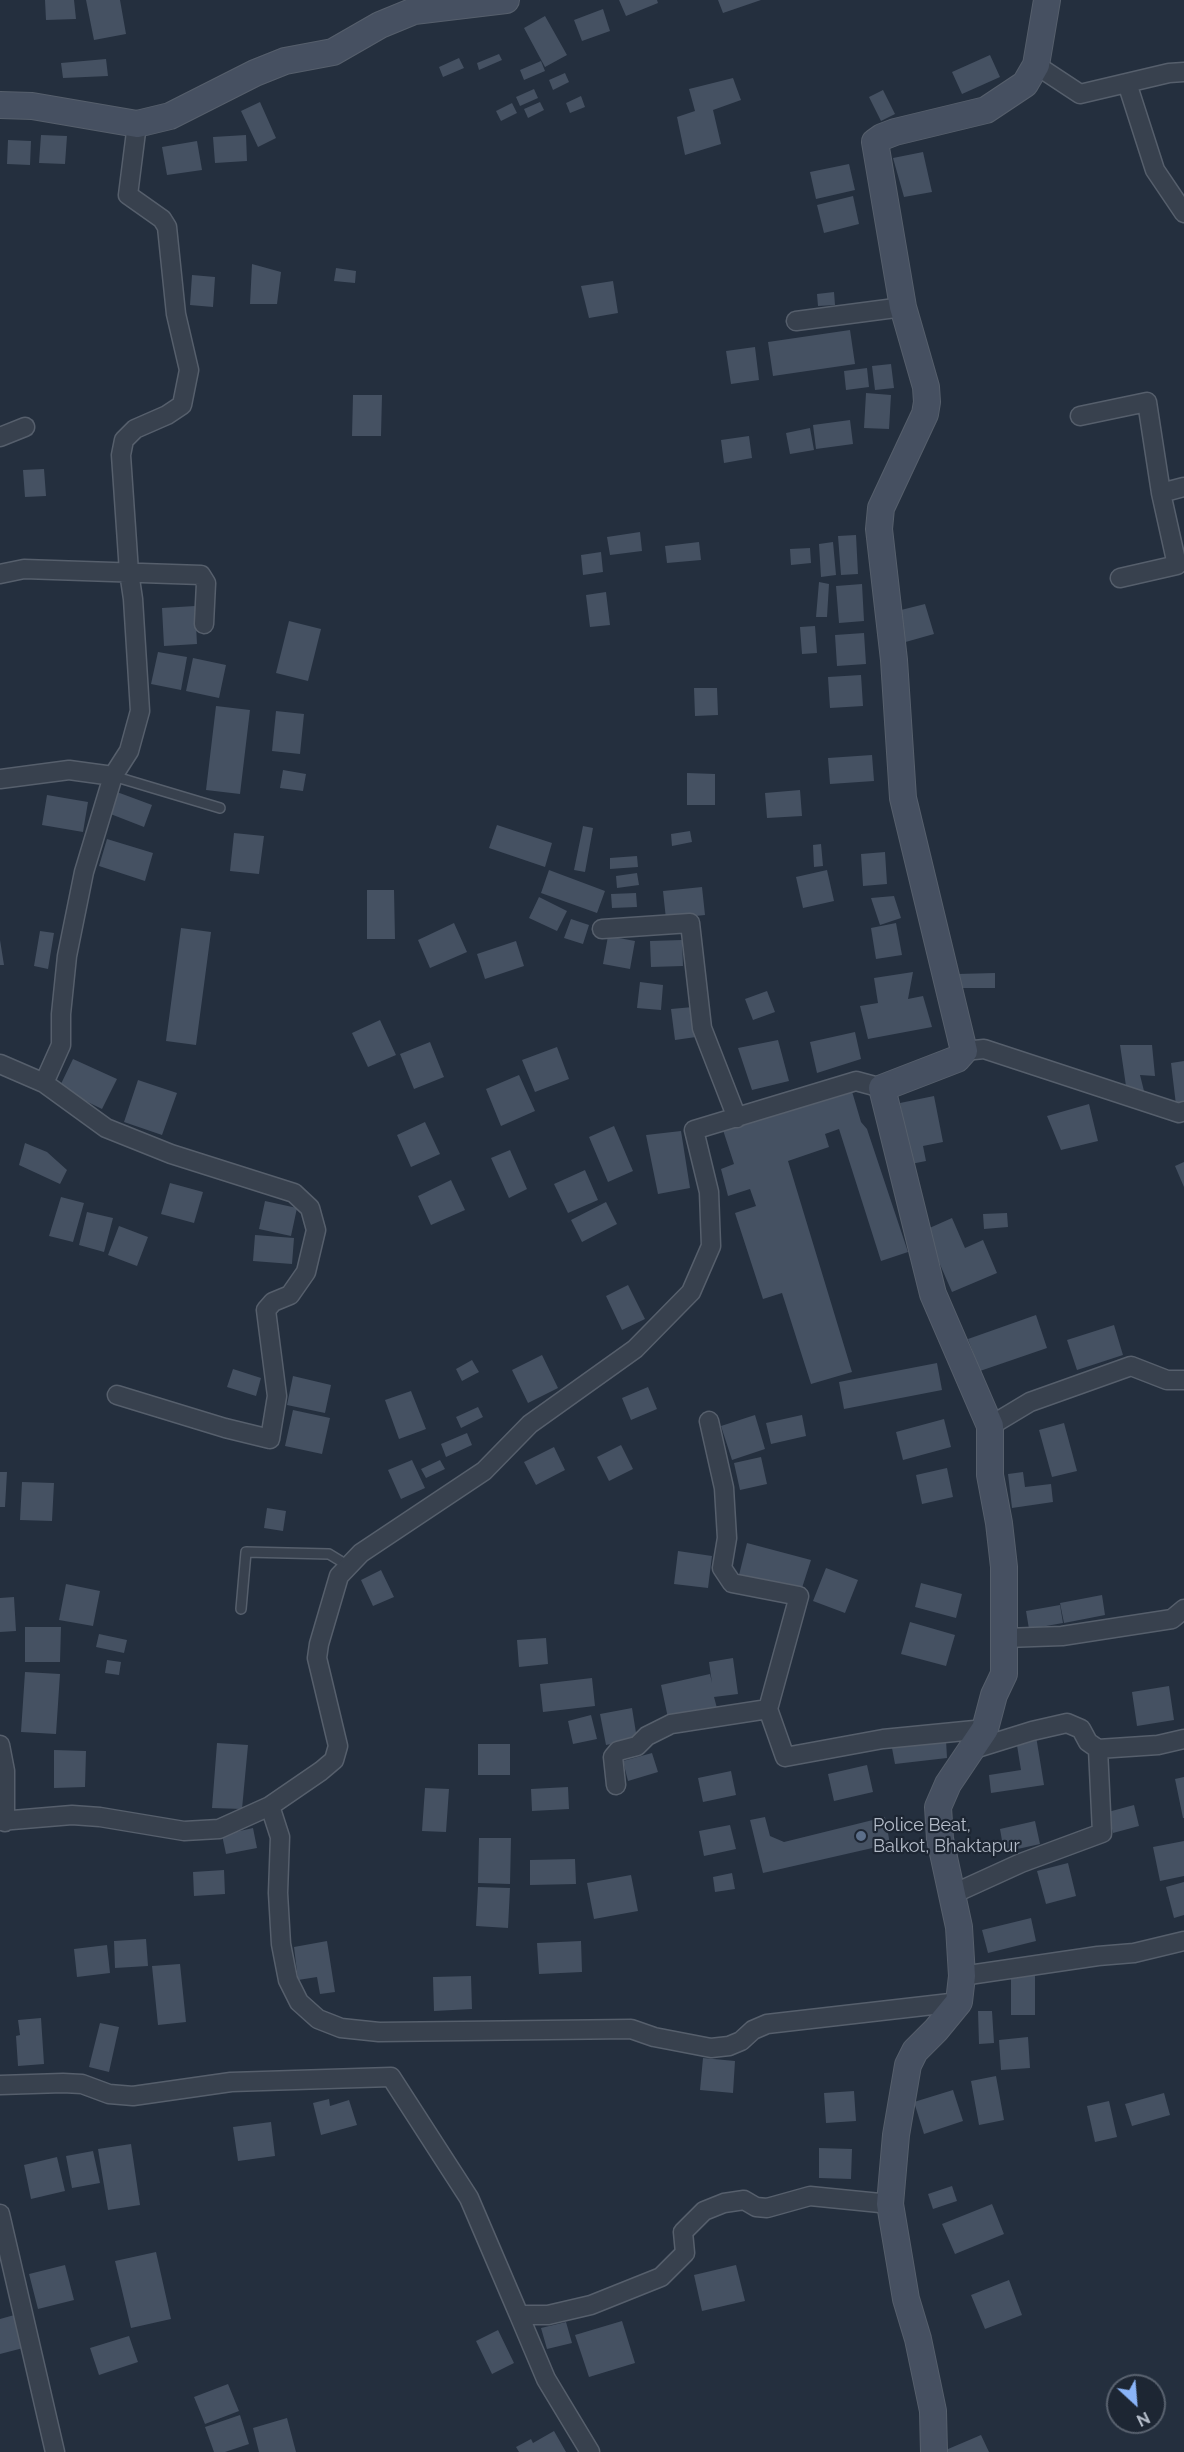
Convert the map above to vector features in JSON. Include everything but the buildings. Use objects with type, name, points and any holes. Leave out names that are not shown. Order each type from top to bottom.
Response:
[{"type":"street","points":[[0,105],[32,106],[136,124],[170,116],[255,73],[285,61],[333,52],[380,26],[414,11],[506,0]]},
{"type":"street","points":[[964,1052],[903,798],[894,660],[879,529],[881,508],[926,414],[927,402],[926,387],[903,307],[875,142],[895,132],[986,110],[1025,84],[1036,65],[1047,0]]},
{"type":"street","points":[[1036,65],[1080,94],[1169,73],[1184,72]]},
{"type":"street","points":[[1127,83],[1155,170],[1184,213]]},
{"type":"street","points":[[44,1083],[61,1045],[61,1014],[67,956],[84,872],[113,776],[129,751],[140,711],[121,455],[124,440],[135,429],[167,415],[182,405],[189,370],[176,314],[167,227],[162,219],[128,195],[136,124]]},
{"type":"street","points":[[796,321],[903,307]]},
{"type":"street","points":[[1080,416],[1147,402],[1161,493],[1177,565],[1120,578]]},
{"type":"street","points":[[0,437],[25,427]]},
{"type":"street","points":[[1161,493],[1184,487]]},
{"type":"street","points":[[0,574],[24,569],[201,574],[206,583],[204,624]]},
{"type":"street","points":[[0,779],[69,770],[113,776]]},
{"type":"street","points":[[602,929],[690,923],[702,1028],[737,1118]]},
{"type":"street","points":[[0,1745],[5,1771],[3,1822],[72,1815],[100,1817],[184,1831],[219,1829],[270,1806],[334,1760],[338,1746],[317,1658],[339,1576],[347,1565],[361,1553],[484,1471],[530,1424],[635,1349],[691,1292],[711,1246],[709,1192],[694,1130],[856,1081],[882,1088],[957,1059],[964,1052],[984,1049],[1179,1113],[1184,1112]]},
{"type":"street","points":[[0,1064],[44,1083],[106,1128],[171,1154],[294,1194],[310,1208],[316,1230],[306,1272],[290,1295],[273,1302],[266,1310],[277,1396],[270,1439],[225,1428],[117,1395]]},
{"type":"street","points":[[882,1088],[933,1294],[990,1426],[990,1475],[1004,1567],[1004,1674],[994,1695],[985,1729],[948,1784],[938,1807],[940,1839],[959,1927],[962,1976],[959,2002],[915,2051],[908,2065],[896,2135],[890,2204],[906,2299],[918,2339],[933,2411],[934,2452]]},
{"type":"street","points":[[990,1426],[1030,1402],[1131,1366],[1167,1380],[1184,1380]]},
{"type":"street","points":[[709,1420],[724,1488],[727,1538],[722,1568],[732,1583],[799,1596],[768,1709],[785,1757],[883,1739],[985,1729]]},
{"type":"street","points":[[1005,1638],[1062,1636],[1130,1626],[1172,1619],[1184,1609]]},
{"type":"street","points":[[616,1785],[613,1757],[618,1751],[637,1746],[647,1736],[670,1724],[768,1709]]},
{"type":"street","points":[[971,1750],[1032,1731],[1067,1724],[1081,1729],[1088,1742],[1098,1749],[1158,1744],[1184,1739]]},
{"type":"street","points":[[953,1894],[1021,1863],[1102,1833],[1098,1749]]},
{"type":"street","points":[[270,1806],[279,1838],[278,1893],[281,1944],[288,1980],[299,2002],[318,2019],[341,2028],[379,2032],[631,2029],[654,2037],[711,2048],[729,2046],[741,2041],[753,2030],[767,2024],[959,2002]]},
{"type":"street","points":[[962,1976],[1134,1953],[1184,1941]]},
{"type":"street","points":[[0,2085],[82,2084],[109,2094],[133,2096],[231,2082],[391,2078],[469,2198],[546,2379],[590,2452]]},
{"type":"street","points":[[519,2315],[548,2315],[591,2305],[661,2277],[685,2253],[684,2232],[704,2211],[724,2203],[744,2200],[756,2207],[767,2208],[810,2196],[890,2204]]},
{"type":"street","points":[[0,2214],[55,2452]]},
{"type":"lane","points":[[113,776],[220,808]]},
{"type":"lane","points":[[241,1609],[246,1552],[329,1554],[347,1565]]},
{"type":"place","name":"Police Beat, Balkot, Bhaktapur","points":[[861,1836]]}]
